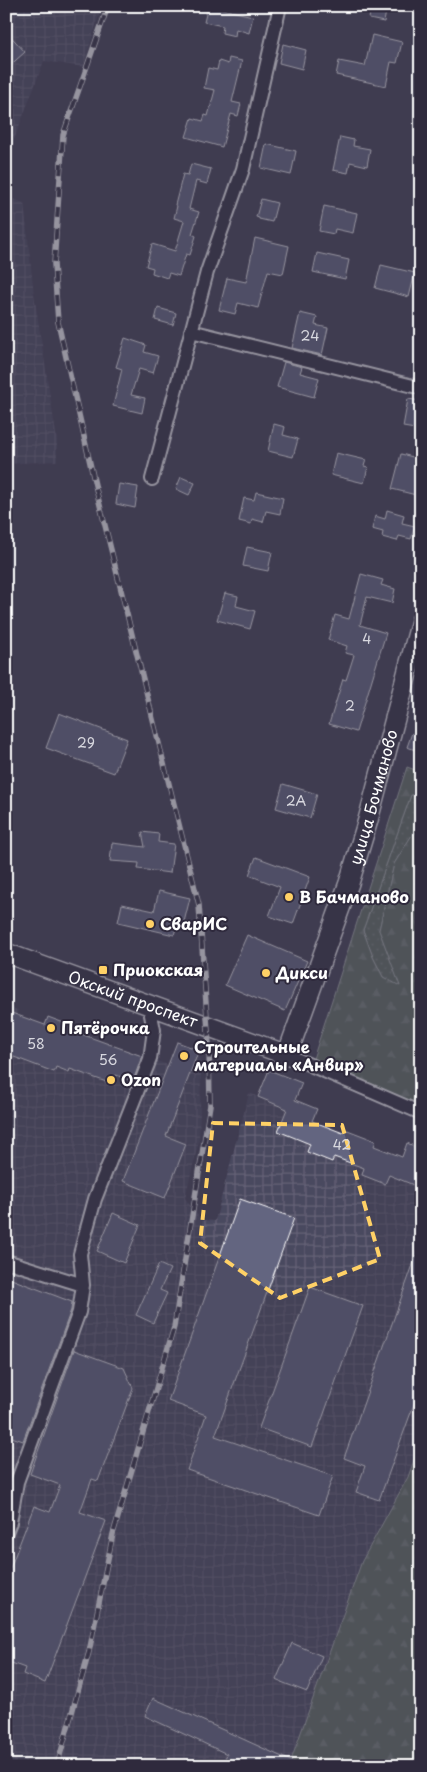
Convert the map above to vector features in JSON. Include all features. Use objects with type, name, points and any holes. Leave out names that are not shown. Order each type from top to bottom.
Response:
[{"type":"main road","name":"улица Бочманово","points":[[287,1055],[349,883],[368,820],[421,621]]},
{"type":"main road","name":"Окский проспект","points":[[6,953],[287,1055]]},
{"type":"street","points":[[152,479],[207,272],[242,169],[280,6]]},
{"type":"street","points":[[191,332],[421,388]]},
{"type":"street","points":[[6,1532],[10,1522],[17,1482],[79,1312],[82,1285],[80,1254],[95,1199],[150,1059],[154,1030],[149,1005]]},
{"type":"street","points":[[287,1055],[421,1112]]},
{"type":"street","points":[[6,1260],[82,1285]]},
{"type":"highlighted area","points":[[213,1123],[342,1125],[380,1259],[280,1298],[200,1243]]},
{"type":"shaded area","points":[[6,6],[102,6],[83,67],[44,61],[6,161]]},
{"type":"shaded area","points":[[6,196],[24,203],[34,294],[57,440],[57,461],[6,464]]},
{"type":"shaded area","points":[[6,1006],[18,1010],[16,1015],[45,1025],[48,1017],[72,1026],[69,1034],[82,1035],[168,1065],[177,1042],[199,1050],[201,1080],[199,1141],[185,1198],[201,1220],[215,1221],[249,1093],[291,1110],[295,1100],[317,1109],[313,1121],[343,1133],[345,1129],[376,1141],[374,1146],[402,1157],[407,1143],[421,1149],[421,1441],[408,1477],[362,1561],[297,1746],[293,1766],[6,1766]]},
{"type":"green space","points":[[407,767],[421,772],[421,794],[411,795],[363,930],[383,977],[400,986],[379,930],[394,864],[412,835],[421,830],[421,903],[416,922],[421,934],[421,1106],[313,1059]]},
{"type":"green space","points":[[421,794],[421,830],[412,835],[394,864],[379,930],[401,987],[383,977],[363,930],[411,795]]},
{"type":"green space","points":[[421,1441],[421,1766],[289,1766],[362,1561],[408,1477]]},
{"type":"building","points":[[208,6],[253,16],[249,33],[236,29],[235,36],[222,33],[223,26],[204,22]]},
{"type":"building","points":[[371,6],[387,6],[384,22],[369,19]]},
{"type":"building","points":[[6,31],[25,52],[6,69]]},
{"type":"building","points":[[372,35],[402,42],[397,63],[391,62],[386,86],[336,75],[339,61],[365,66]]},
{"type":"building","points":[[283,44],[306,50],[302,69],[279,63]]},
{"type":"building","points":[[229,58],[242,61],[232,102],[241,104],[238,116],[231,114],[222,147],[186,137],[192,118],[203,121],[205,115],[208,116],[215,90],[204,88],[208,68],[217,70],[219,61],[228,64]]},
{"type":"building","points":[[340,137],[354,140],[353,146],[370,149],[367,166],[350,162],[348,173],[333,170]]},
{"type":"building","points":[[266,144],[296,151],[291,175],[261,168]]},
{"type":"building","points":[[191,164],[211,169],[207,184],[196,181],[189,209],[199,212],[192,234],[196,236],[190,255],[186,254],[179,276],[169,273],[167,278],[152,273],[153,268],[146,266],[152,244],[175,251],[184,221],[174,218],[177,206],[175,205],[183,174],[188,175]]},
{"type":"building","points":[[261,199],[277,203],[272,222],[256,217]]},
{"type":"building","points":[[324,206],[357,213],[353,233],[335,229],[334,234],[319,231]]},
{"type":"building","points":[[255,238],[289,246],[283,274],[268,271],[258,308],[238,303],[235,314],[219,310],[227,278],[246,282]]},
{"type":"building","points":[[317,253],[349,260],[345,279],[313,272]]},
{"type":"building","points":[[381,265],[415,273],[409,297],[375,288]]},
{"type":"building","points":[[158,308],[176,313],[173,325],[155,320]]},
{"type":"building","points":[[300,313],[317,317],[315,325],[328,328],[322,355],[292,348]]},
{"type":"building","points":[[125,338],[146,345],[144,352],[158,356],[153,373],[139,369],[131,395],[145,398],[142,413],[113,406],[122,369],[116,367]]},
{"type":"building","points":[[284,362],[302,367],[300,373],[319,378],[314,397],[277,387]]},
{"type":"building","points":[[408,399],[421,401],[421,430],[403,427]]},
{"type":"building","points":[[274,424],[285,427],[283,435],[298,439],[293,457],[268,451]]},
{"type":"building","points":[[336,453],[366,460],[364,466],[368,467],[364,483],[331,475]]},
{"type":"building","points":[[401,454],[421,459],[421,485],[418,485],[416,495],[392,489]]},
{"type":"building","points":[[181,477],[195,483],[189,495],[176,489]]},
{"type":"building","points":[[119,484],[138,487],[135,508],[116,504]]},
{"type":"building","points":[[256,492],[283,498],[280,514],[266,511],[263,522],[252,519],[251,524],[239,521],[244,498],[254,500]]},
{"type":"building","points":[[387,510],[404,515],[402,523],[415,526],[411,539],[399,536],[397,541],[382,537],[383,532],[372,529],[375,516],[385,519]]},
{"type":"building","points":[[247,547],[272,552],[268,571],[243,566]]},
{"type":"building","points":[[361,574],[383,580],[381,585],[395,589],[392,603],[367,597],[360,625],[386,633],[356,732],[329,724],[343,679],[346,680],[354,655],[345,653],[347,646],[328,640],[335,615],[349,619]]},
{"type":"building","points":[[225,593],[238,596],[236,606],[255,611],[250,629],[217,620]]},
{"type":"building","points":[[59,713],[127,739],[114,773],[46,748]]},
{"type":"building","points":[[412,733],[421,736],[421,752],[407,747]]},
{"type":"building","points":[[283,784],[317,794],[310,818],[276,808]]},
{"type":"building","points":[[142,832],[159,834],[158,842],[174,844],[170,873],[138,869],[139,863],[110,861],[112,843],[145,847]]},
{"type":"building","name":"В Бачманово","points":[[256,857],[310,877],[293,924],[269,916],[280,887],[249,875]]},
{"type":"building","points":[[159,891],[190,898],[184,922],[178,921],[174,935],[118,922],[122,904],[154,911]]},
{"type":"building","name":"Дикси","points":[[247,935],[307,961],[285,1011],[225,985]]},
{"type":"building","points":[[6,1011],[45,1025],[48,1017],[72,1026],[70,1030],[142,1056],[133,1081],[116,1075],[112,1084],[70,1069],[69,1072],[56,1067],[54,1072],[6,1054]]},
{"type":"building","points":[[177,1042],[199,1050],[166,1136],[186,1144],[165,1198],[123,1181]]},
{"type":"building","points":[[269,1070],[302,1083],[295,1100],[317,1109],[312,1121],[343,1133],[345,1129],[376,1141],[374,1146],[402,1157],[407,1143],[421,1149],[421,1188],[389,1175],[385,1184],[362,1175],[364,1168],[334,1157],[332,1162],[307,1152],[310,1144],[278,1131],[287,1109],[258,1097]]},
{"type":"building","points":[[240,1199],[294,1218],[215,1436],[333,1476],[319,1515],[187,1470],[206,1415],[168,1401]]},
{"type":"building","points":[[113,1213],[140,1225],[124,1263],[97,1251]]},
{"type":"building","points":[[419,1248],[421,1248],[421,1385],[379,1500],[356,1492],[365,1466],[344,1458]]},
{"type":"building","points":[[159,1264],[170,1269],[160,1290],[167,1293],[153,1323],[136,1315]]},
{"type":"building","points":[[6,1277],[72,1302],[71,1310],[23,1441],[6,1435]]},
{"type":"building","points":[[310,1287],[363,1306],[312,1447],[259,1428]]},
{"type":"building","points":[[74,1350],[124,1368],[133,1388],[98,1481],[92,1479],[80,1512],[106,1521],[45,1683],[23,1674],[25,1668],[6,1661],[6,1579],[34,1506],[50,1512],[60,1485],[30,1474]]},
{"type":"building","points":[[292,1643],[322,1656],[307,1692],[276,1680]]},
{"type":"building","points":[[153,1698],[302,1766],[222,1766],[227,1754],[145,1716]]},
{"type":"railway","points":[[57,1766],[89,1652],[113,1534],[174,1327],[210,1105],[209,1045],[199,905],[95,485],[58,322],[54,264],[63,135],[108,6]]},
{"type":"place","name":"В Бачманово","points":[[289,897]]},
{"type":"place","name":"СварИС","points":[[150,924]]},
{"type":"place","name":"Приокская","points":[[103,970]]},
{"type":"place","name":"Дикси","points":[[266,973]]},
{"type":"place","name":"Пятёрочка","points":[[51,1028]]},
{"type":"place","name":"Строительные материалы «Анвир»","points":[[184,1056]]},
{"type":"place","name":"Ozon","points":[[111,1080]]}]
